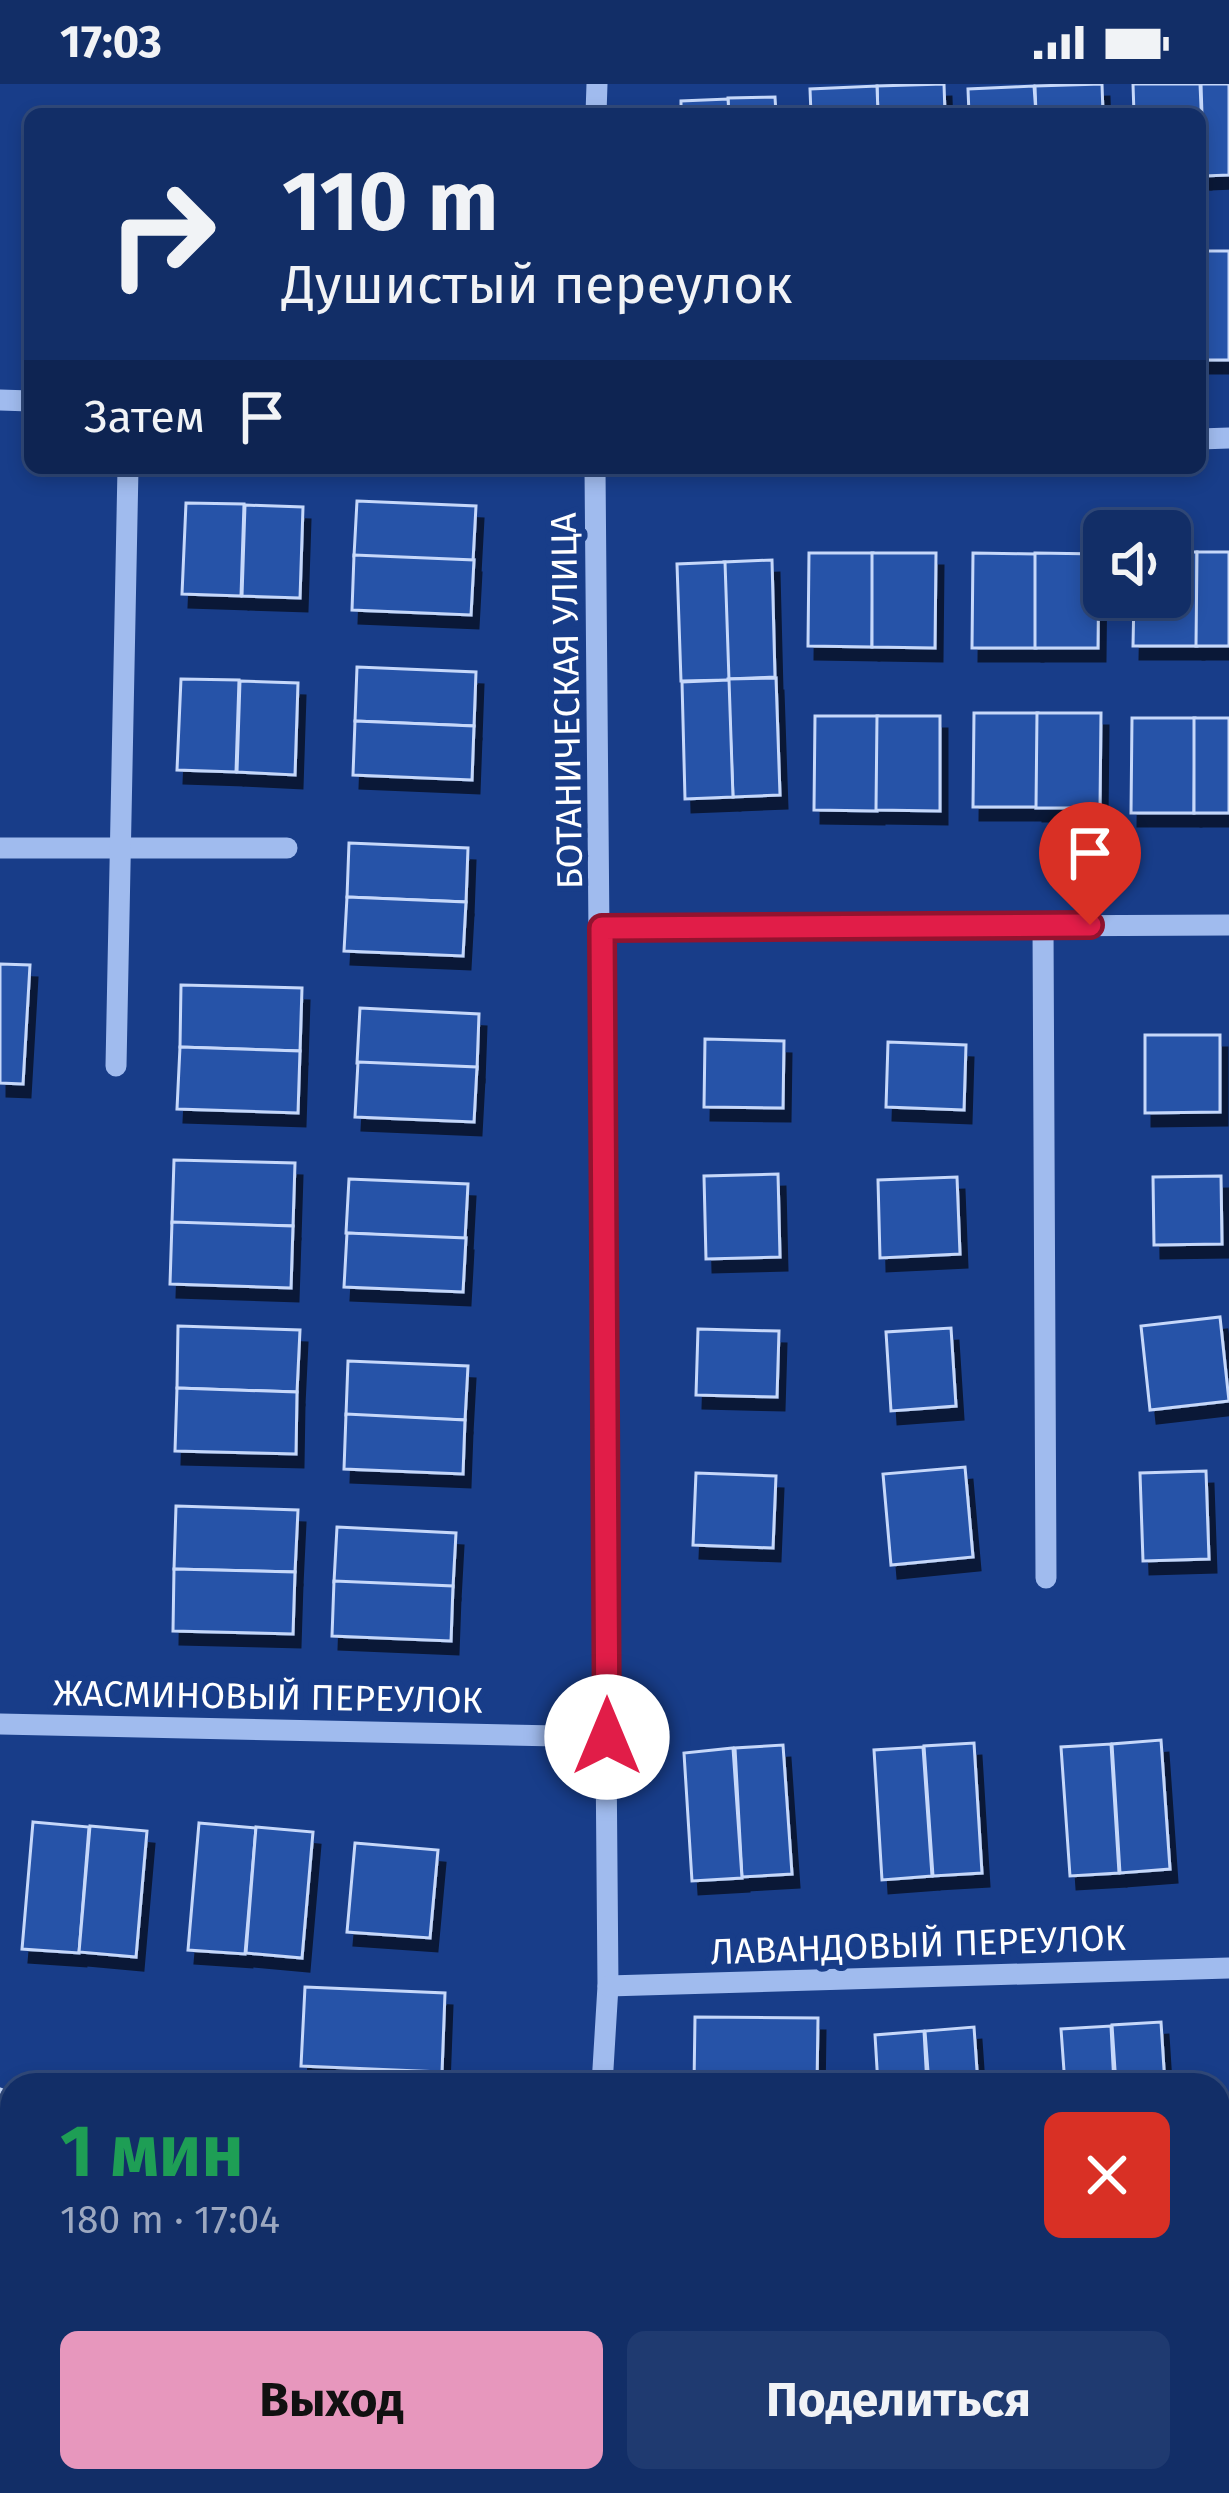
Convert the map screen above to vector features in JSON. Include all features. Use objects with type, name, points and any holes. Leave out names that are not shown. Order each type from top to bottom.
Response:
[{"type":"street","points":[[116,1066],[128,474]]},
{"type":"street","name":"БОТАНИЧЕСКАЯ УЛИЦА","points":[[596,474],[607,1737],[608,1986],[603,2073]]},
{"type":"street","points":[[0,848],[286,848]]},
{"type":"street","points":[[1043,925],[1046,1578]]},
{"type":"street","points":[[602,928],[1229,925]]},
{"type":"street","name":"ЖАСМИНОВЫЙ ПЕРЕУЛОК","points":[[0,1724],[607,1737]]},
{"type":"street","name":"ЛАВАНДОВЫЙ ПЕРЕУЛОК","points":[[608,1986],[1229,1968]]},
{"type":"building","points":[[944,84],[945,108],[878,108],[877,86]]},
{"type":"building","points":[[1102,84],[1103,108],[1036,108],[1035,86]]},
{"type":"building","points":[[1133,84],[1200,84],[1201,108],[1134,108]]},
{"type":"building","points":[[1201,84],[1229,84],[1229,175],[1206,176],[1206,108],[1202,108]]},
{"type":"building","points":[[877,86],[878,108],[811,108],[810,89]]},
{"type":"building","points":[[1034,86],[1036,108],[969,108],[968,89]]},
{"type":"building","points":[[775,97],[776,108],[728,108],[728,98]]},
{"type":"building","points":[[728,99],[729,108],[681,108],[681,101]]},
{"type":"building","points":[[1206,251],[1229,251],[1229,360],[1206,360]]},
{"type":"building","points":[[357,501],[476,506],[473,561],[354,556]]},
{"type":"building","points":[[186,503],[244,504],[241,596],[182,594]]},
{"type":"building","points":[[245,505],[303,507],[300,598],[242,596]]},
{"type":"building","points":[[1191,552],[1197,552],[1197,646],[1133,646],[1134,618],[1191,618]]},
{"type":"building","points":[[1197,552],[1229,552],[1229,646],[1196,646]]},
{"type":"building","points":[[809,553],[873,553],[872,647],[808,646]]},
{"type":"building","points":[[872,553],[936,553],[935,648],[872,647]]},
{"type":"building","points":[[973,553],[1036,554],[1036,648],[972,648]]},
{"type":"building","points":[[1035,553],[1083,554],[1083,618],[1098,618],[1098,648],[1035,648]]},
{"type":"building","points":[[354,555],[474,560],[471,615],[352,610]]},
{"type":"building","points":[[772,560],[775,677],[728,679],[724,562]]},
{"type":"building","points":[[725,562],[729,680],[681,681],[677,564]]},
{"type":"building","points":[[357,667],[476,672],[474,726],[355,721]]},
{"type":"building","points":[[776,678],[780,795],[733,797],[728,679]]},
{"type":"building","points":[[181,679],[239,680],[236,772],[177,770]]},
{"type":"building","points":[[729,680],[733,797],[685,799],[682,682]]},
{"type":"building","points":[[240,681],[298,683],[295,775],[237,772]]},
{"type":"building","points":[[974,713],[1038,713],[1037,807],[973,807]]},
{"type":"building","points":[[1037,713],[1101,713],[1100,808],[1036,808]]},
{"type":"building","points":[[815,716],[878,716],[877,811],[814,810]]},
{"type":"building","points":[[877,716],[940,716],[940,811],[876,810]]},
{"type":"building","points":[[1132,718],[1195,718],[1194,813],[1131,813]]},
{"type":"building","points":[[1194,718],[1229,718],[1229,813],[1194,813]]},
{"type":"building","points":[[355,721],[474,726],[472,780],[353,775]]},
{"type":"building","points":[[349,843],[468,848],[466,902],[347,897]]},
{"type":"building","points":[[347,897],[466,902],[463,956],[344,951]]},
{"type":"building","points":[[0,964],[30,965],[23,1084],[0,1083]]},
{"type":"building","points":[[181,985],[302,988],[300,1051],[180,1047]]},
{"type":"building","points":[[360,1008],[479,1014],[477,1069],[357,1063]]},
{"type":"building","points":[[1145,1035],[1220,1035],[1220,1112],[1145,1113]]},
{"type":"building","points":[[705,1039],[784,1041],[783,1108],[704,1107]]},
{"type":"building","points":[[888,1042],[966,1045],[964,1110],[886,1107]]},
{"type":"building","points":[[180,1047],[300,1051],[298,1113],[177,1109]]},
{"type":"building","points":[[358,1062],[477,1067],[474,1122],[355,1117]]},
{"type":"building","points":[[174,1160],[295,1163],[293,1226],[172,1223]]},
{"type":"building","points":[[778,1174],[780,1257],[706,1259],[704,1176]]},
{"type":"building","points":[[1221,1176],[1222,1244],[1154,1245],[1153,1177]]},
{"type":"building","points":[[957,1177],[960,1254],[880,1258],[878,1180]]},
{"type":"building","points":[[349,1179],[468,1184],[465,1239],[346,1233]]},
{"type":"building","points":[[172,1222],[293,1226],[291,1288],[170,1284]]},
{"type":"building","points":[[347,1233],[466,1238],[463,1292],[344,1287]]},
{"type":"building","points":[[1220,1317],[1229,1401],[1150,1410],[1141,1326]]},
{"type":"building","points":[[178,1326],[300,1330],[297,1392],[177,1388]]},
{"type":"building","points":[[951,1328],[956,1406],[891,1411],[886,1332]]},
{"type":"building","points":[[698,1329],[779,1331],[777,1397],[696,1395]]},
{"type":"building","points":[[348,1361],[468,1366],[465,1420],[346,1415]]},
{"type":"building","points":[[177,1388],[297,1392],[296,1454],[175,1451]]},
{"type":"building","points":[[346,1414],[465,1420],[463,1474],[344,1469]]},
{"type":"building","points":[[965,1467],[973,1557],[891,1565],[883,1474]]},
{"type":"building","points":[[1206,1471],[1209,1559],[1143,1561],[1140,1473]]},
{"type":"building","points":[[696,1473],[776,1476],[773,1548],[693,1545]]},
{"type":"building","points":[[176,1506],[298,1510],[295,1572],[174,1569]]},
{"type":"building","points":[[337,1527],[456,1533],[453,1587],[334,1582]]},
{"type":"building","points":[[174,1569],[295,1572],[293,1634],[173,1631]]},
{"type":"building","points":[[334,1581],[453,1586],[451,1641],[332,1636]]},
{"type":"building","points":[[1161,1740],[1170,1869],[1120,1873],[1112,1744]]},
{"type":"building","points":[[974,1743],[982,1873],[933,1876],[924,1746]]},
{"type":"building","points":[[1111,1744],[1119,1873],[1070,1876],[1061,1747]]},
{"type":"building","points":[[783,1745],[792,1874],[742,1877],[735,1748]]},
{"type":"building","points":[[923,1747],[932,1876],[882,1880],[874,1750]]},
{"type":"building","points":[[733,1748],[742,1878],[692,1881],[684,1753]]},
{"type":"building","points":[[33,1822],[89,1827],[79,1953],[22,1949]]},
{"type":"building","points":[[199,1823],[256,1828],[245,1954],[188,1950]]},
{"type":"building","points":[[90,1826],[147,1831],[136,1957],[79,1952]]},
{"type":"building","points":[[256,1827],[313,1832],[302,1958],[246,1953]]},
{"type":"building","points":[[355,1843],[438,1850],[430,1938],[347,1932]]},
{"type":"building","points":[[305,1987],[445,1993],[442,2072],[301,2066]]},
{"type":"building","points":[[695,2017],[818,2018],[817,2073],[694,2073]]},
{"type":"building","points":[[1161,2022],[1164,2073],[1115,2073],[1112,2025]]},
{"type":"building","points":[[1111,2026],[1113,2073],[1064,2073],[1061,2029]]},
{"type":"building","points":[[974,2027],[977,2073],[928,2073],[925,2031]]},
{"type":"building","points":[[924,2031],[926,2073],[877,2073],[875,2035]]},
{"type":"route","points":[[607,1737],[602,928],[1090,925]]}]
